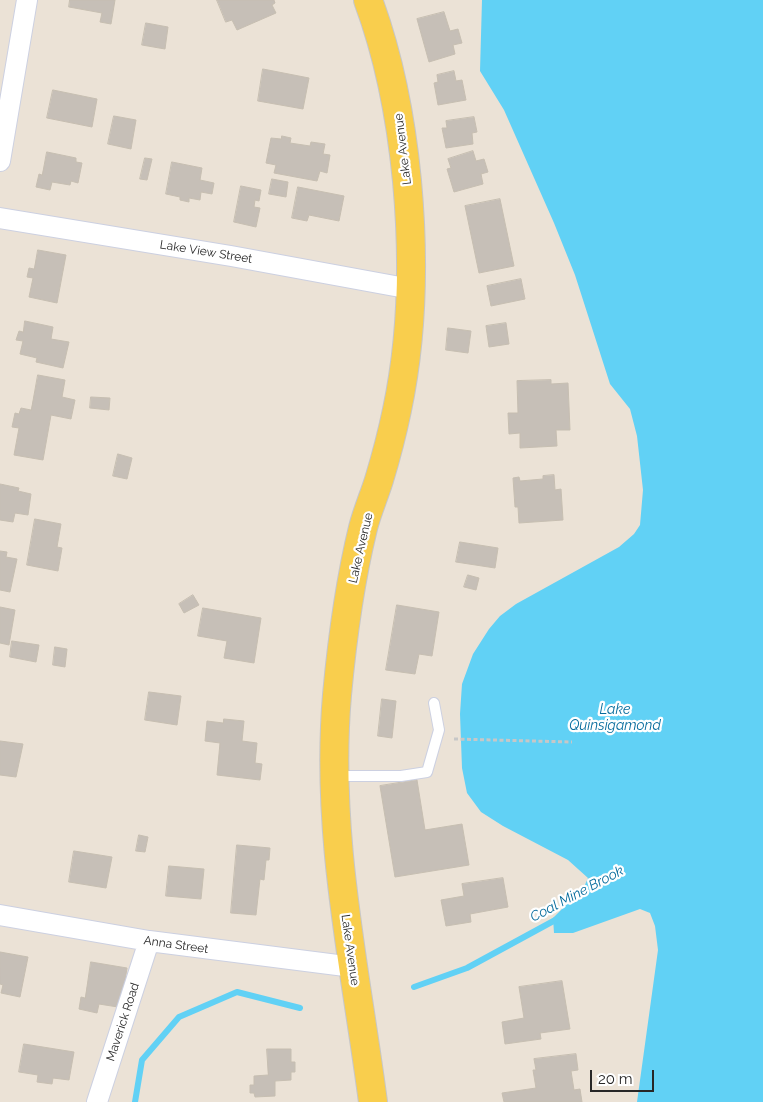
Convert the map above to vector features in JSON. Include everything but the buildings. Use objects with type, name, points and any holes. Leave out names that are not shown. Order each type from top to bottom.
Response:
[{"type":"main road","name":"Lake Avenue","points":[[368,0],[385,51],[400,118],[410,216],[411,289],[406,355],[397,411],[386,457],[363,528],[345,624],[337,695],[334,776],[339,869],[373,1102]]},
{"type":"street","points":[[0,161],[27,0]]},
{"type":"street","name":"Lake View Street","points":[[0,218],[231,256],[411,289]]},
{"type":"street","name":"Anna Street","points":[[0,915],[149,942],[353,967]]},
{"type":"street","name":"Maverick Road","points":[[98,1102],[149,942]]},
{"type":"lane","points":[[334,776],[401,776],[427,772],[439,730],[434,703]]},
{"type":"path","points":[[454,739],[572,742]]},
{"type":"water","name":"Lake Quinsigamond","points":[[482,0],[763,0],[763,1102],[637,1102],[658,950],[655,926],[650,913],[640,909],[573,933],[554,933],[553,918],[584,887],[588,878],[568,860],[503,826],[481,812],[467,793],[462,768],[460,714],[462,684],[473,654],[500,616],[516,604],[619,547],[634,534],[640,525],[643,490],[637,436],[630,409],[610,384],[575,275],[554,223],[504,110],[480,71]]},
{"type":"waterway","name":"Coal Mine Brook","points":[[414,987],[467,968],[559,918]]},
{"type":"waterway","name":"Coal Mine Brook","points":[[135,1102],[142,1060],[179,1017],[237,992],[300,1008]]}]
